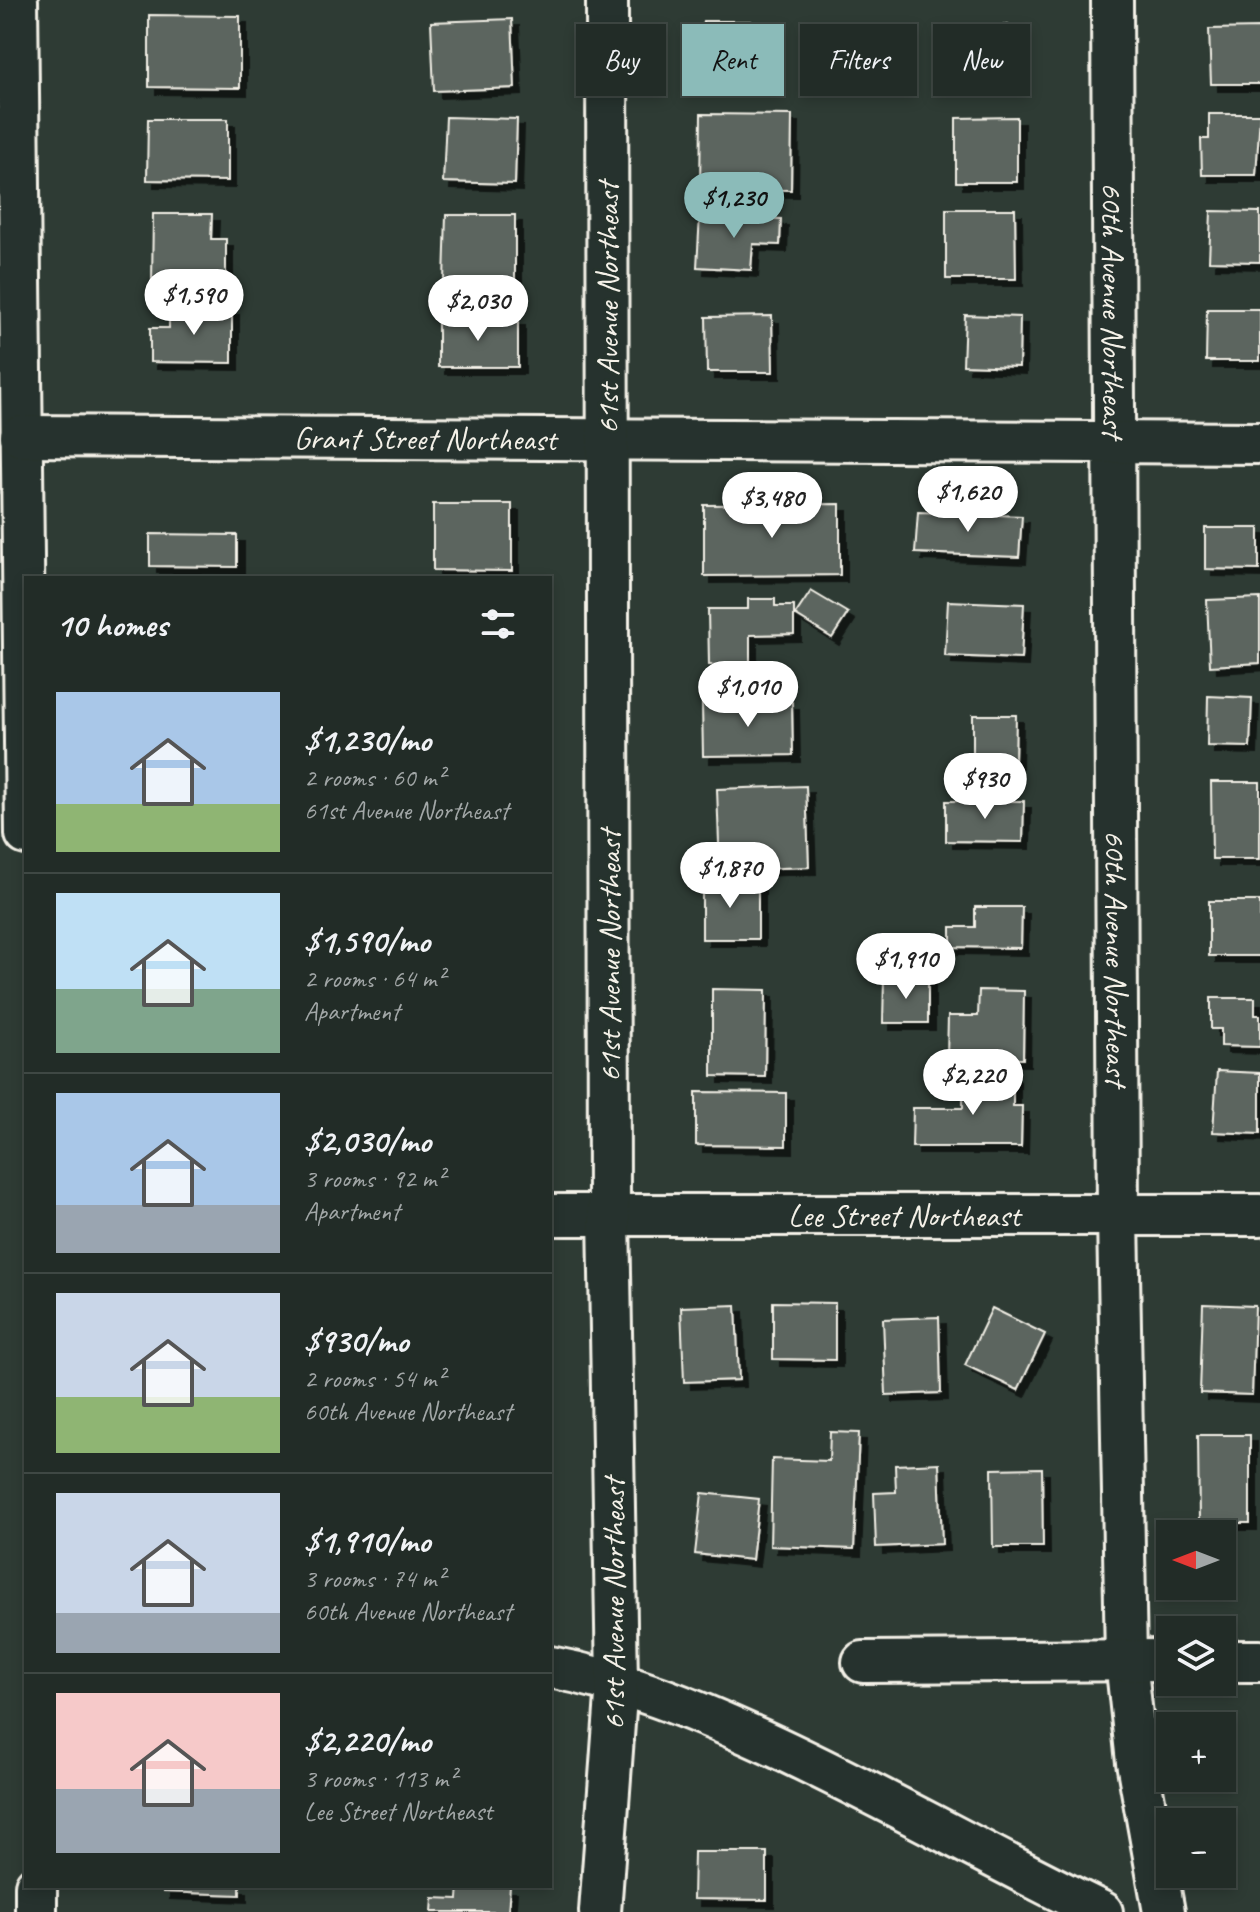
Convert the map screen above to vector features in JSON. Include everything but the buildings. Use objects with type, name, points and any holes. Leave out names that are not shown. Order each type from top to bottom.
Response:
[{"type":"street","points":[[17,0],[8,109],[21,436],[24,675]]},
{"type":"street","name":"61st Avenue Northeast","points":[[600,1912],[617,1683],[609,1214],[607,0]]},
{"type":"street","name":"60th Avenue Northeast","points":[[1112,0],[1118,1216],[1126,1660],[1137,1762],[1164,1912]]},
{"type":"street","name":"Grant Street Northeast","points":[[21,436],[608,442],[1260,443]]},
{"type":"street","name":"Lee Street Northeast","points":[[552,1215],[1260,1215]]},
{"type":"street","points":[[863,1662],[1156,1660]]},
{"type":"street","points":[[1236,1661],[1260,1661]]},
{"type":"street","points":[[552,1667],[617,1683],[681,1704],[864,1787],[1102,1912]]},
{"type":"street","points":[[36,1888],[36,1912]]}]
